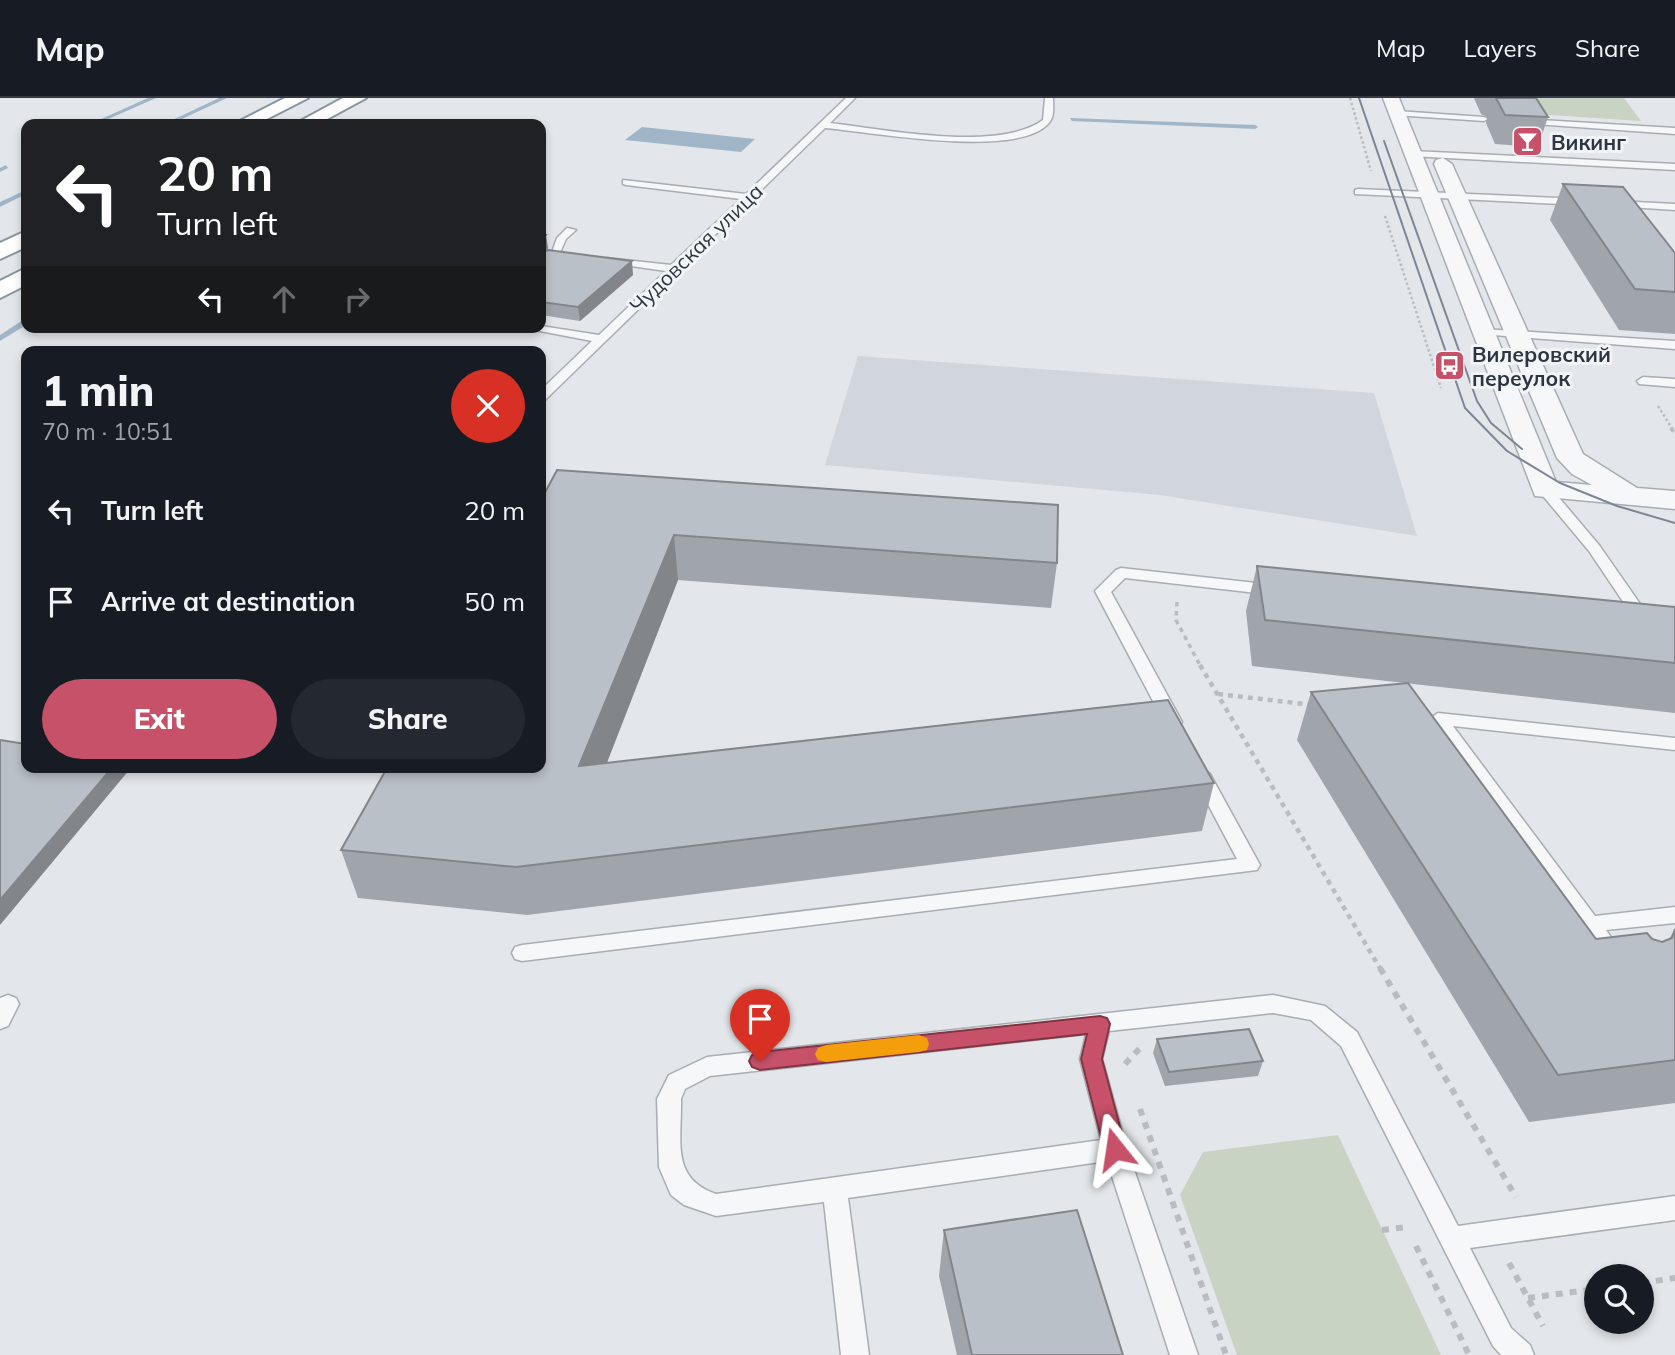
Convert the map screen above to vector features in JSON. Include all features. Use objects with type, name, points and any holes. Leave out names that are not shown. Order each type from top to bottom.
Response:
[{"type":"highway","points":[[254,119],[299,98]]},
{"type":"highway","points":[[314,119],[358,98]]},
{"type":"highway","points":[[2,250],[21,240]]},
{"type":"highway","points":[[0,291],[21,278]]},
{"type":"street","points":[[1406,106],[1413,154],[1545,489],[1675,500]]},
{"type":"street","points":[[1406,106],[1439,155],[1571,458],[1605,481],[1641,497]]},
{"type":"lane","name":"Чудовская улица","points":[[546,392],[851,98]]},
{"type":"lane","points":[[822,125],[985,141],[1008,138],[1043,125],[1050,116],[1049,98]]},
{"type":"lane","points":[[1406,106],[1484,119]]},
{"type":"lane","points":[[1524,121],[1675,131]]},
{"type":"lane","points":[[1413,154],[1675,167]]},
{"type":"lane","points":[[626,182],[749,197]]},
{"type":"lane","points":[[1358,192],[1429,197],[1455,194],[1593,202]]},
{"type":"lane","points":[[1607,203],[1675,207]]},
{"type":"lane","points":[[568,254],[551,255],[571,230]]},
{"type":"lane","points":[[595,258],[674,269]]},
{"type":"lane","points":[[546,330],[602,339]]},
{"type":"lane","points":[[1483,332],[1675,345]]},
{"type":"lane","points":[[1643,381],[1675,383]]},
{"type":"lane","points":[[1545,489],[1594,548],[1656,631],[1623,627]]},
{"type":"lane","points":[[1180,734],[1103,591],[1121,573],[1290,591]]},
{"type":"lane","points":[[1623,968],[1438,719],[1675,744]]},
{"type":"lane","points":[[522,953],[1250,865],[1192,757]]},
{"type":"lane","points":[[1590,924],[1675,915]]},
{"type":"lane","points":[[1115,1149],[716,1205],[693,1197],[680,1186],[671,1167],[669,1099],[677,1082],[707,1067],[1273,1004],[1317,1012],[1349,1039],[1502,1337],[1520,1355]]},
{"type":"lane","points":[[1100,1024],[1091,1059],[1115,1149],[1184,1355]]},
{"type":"lane","points":[[835,1189],[855,1355]]},
{"type":"lane","points":[[1451,1239],[1675,1208]]},
{"type":"path","points":[[1350,98],[1441,388]]},
{"type":"path","points":[[1180,579],[1176,620],[1217,694],[1534,1227]]},
{"type":"path","points":[[1217,694],[1315,705]]},
{"type":"path","points":[[1129,1077],[1125,1064],[1143,1044]]},
{"type":"path","points":[[1138,1104],[1226,1355]]},
{"type":"path","points":[[1401,1215],[1469,1355]]},
{"type":"path","points":[[1382,1230],[1407,1227]]},
{"type":"path","points":[[1494,1233],[1546,1332]]},
{"type":"path","points":[[1654,1281],[1675,1278]]},
{"type":"path","points":[[1528,1298],[1584,1291]]},
{"type":"shaded area","points":[[858,356],[1374,393],[1417,536],[1160,495],[825,465]]},
{"type":"green space","points":[[1513,98],[1624,98],[1641,121],[1522,113]]},
{"type":"green space","points":[[1338,1135],[1441,1355],[1237,1355],[1180,1195],[1203,1152]]},
{"type":"water","points":[[642,127],[755,139],[741,152],[625,140]]},
{"type":"building","points":[[1496,98],[1536,98],[1548,117],[1505,115]]},
{"type":"building","points":[[1563,184],[1623,187],[1675,253],[1675,292],[1635,289]]},
{"type":"building","points":[[546,251],[632,261],[578,307],[546,303]]},
{"type":"building","points":[[557,470],[1058,505],[1057,563],[674,535],[579,766],[1168,700],[1214,783],[516,867],[341,850],[384,773],[546,773],[546,491]]},
{"type":"building","points":[[1257,566],[1675,607],[1675,663],[1265,620]]},
{"type":"building","points":[[1408,683],[1596,939],[1647,933],[1652,939],[1662,942],[1672,938],[1675,929],[1675,1060],[1558,1075],[1311,692]]},
{"type":"building","points":[[0,740],[21,743],[21,773],[108,773],[0,900]]},
{"type":"building","points":[[1249,1029],[1263,1061],[1169,1072],[1157,1039]]},
{"type":"building","points":[[1077,1210],[1123,1355],[972,1355],[944,1230]]},
{"type":"waterway","points":[[105,119],[153,98]]},
{"type":"waterway","points":[[178,119],[224,98]]},
{"type":"waterway","points":[[1072,119],[1255,127]]},
{"type":"waterway","points":[[0,170],[6,167]]},
{"type":"waterway","points":[[0,205],[21,194]]},
{"type":"waterway","points":[[0,339],[21,325]]},
{"type":"tram line","points":[[1359,98],[1465,408],[1507,451],[1560,483],[1617,506],[1675,523]]},
{"type":"tram line","points":[[1384,141],[1477,401],[1491,423],[1522,449]]},
{"type":"slow traffic","points":[[826,1054],[919,1044]]},
{"type":"place","name":"Викинг","points":[[1528,142]]},
{"type":"place","name":"Вилеровский переулок","points":[[1449,366]]},
{"type":"route","points":[[760,1061],[1100,1024],[1091,1059],[1115,1149]]}]
